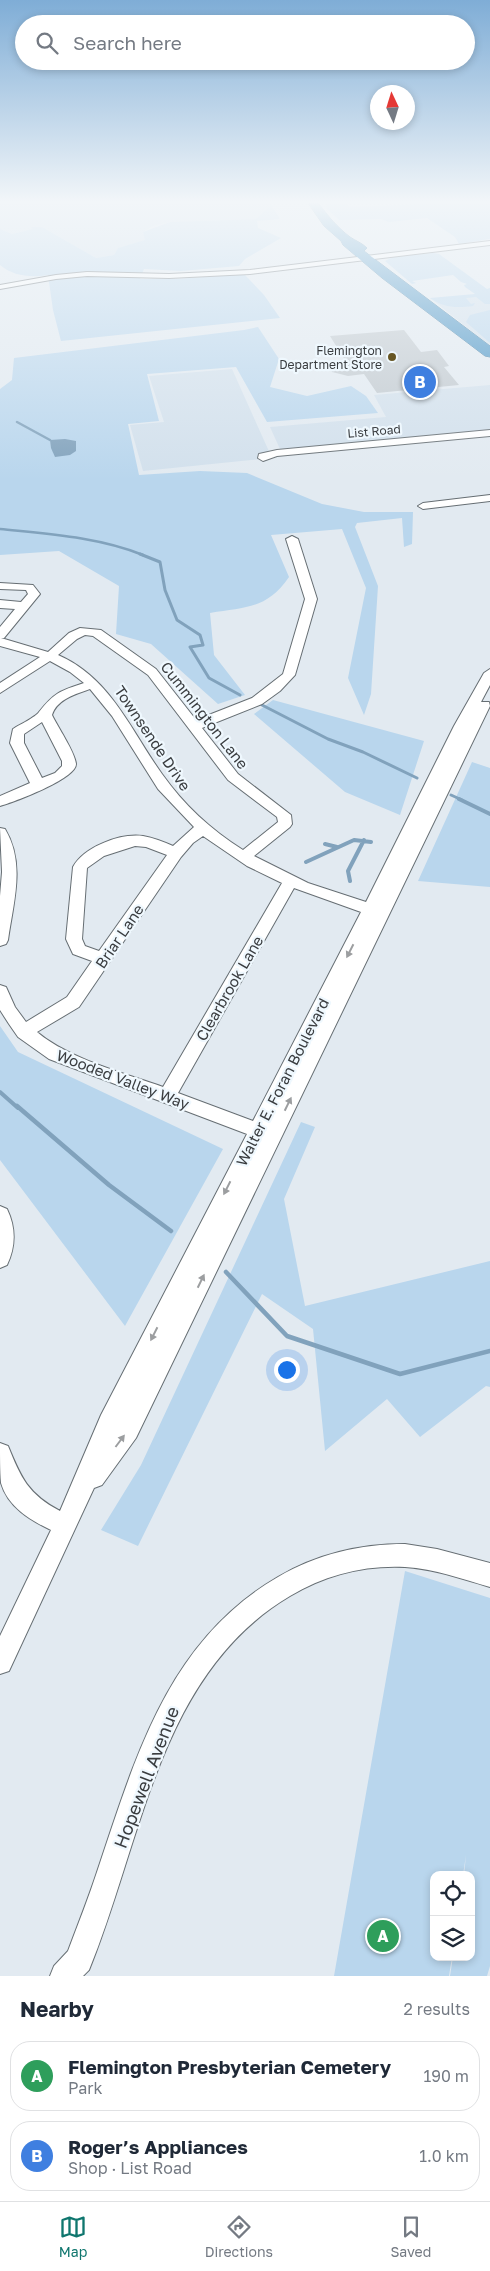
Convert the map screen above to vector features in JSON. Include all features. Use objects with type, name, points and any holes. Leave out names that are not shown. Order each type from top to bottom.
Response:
[{"type":"highway","points":[[417,296],[490,353]]},
{"type":"street","name":"List Road","points":[[263,458],[267,454],[490,433]]},
{"type":"street","points":[[423,506],[490,498]]},
{"type":"street","points":[[194,726],[257,701],[289,675],[301,628],[309,611],[311,599],[292,538]]},
{"type":"street","points":[[0,586],[29,587],[34,594],[0,635]]},
{"type":"street","points":[[0,604],[24,606]]},
{"type":"street","name":"Cummington Lane","points":[[50,656],[73,636],[84,631],[97,633],[152,672],[211,751],[233,777],[284,815],[285,824],[245,856]]},
{"type":"street","name":"Townsende Drive","points":[[0,642],[50,656],[69,666],[93,684],[115,709],[159,780],[183,809],[203,828],[245,856],[291,880],[377,911]]},
{"type":"street","points":[[0,689],[50,656]]},
{"type":"street","name":"Walter E. Foran Boulevard","points":[[377,911],[461,726],[490,673]]},
{"type":"street","points":[[0,801],[60,776],[69,767],[69,761],[45,715],[46,708],[53,702],[93,684]]},
{"type":"street","name":"Walter E. Foran Boulevard","points":[[0,1662],[80,1494],[128,1430],[264,1133],[473,728],[490,689]]},
{"type":"street","points":[[38,785],[17,742],[18,732],[45,715]]},
{"type":"street","name":"Briar Lane","points":[[24,1032],[73,1002],[176,853],[188,839],[203,828]]},
{"type":"street","points":[[0,833],[8,848],[10,863],[0,940]]},
{"type":"street","points":[[103,959],[79,950],[74,939],[82,862],[92,855],[134,841],[151,843],[176,853]]},
{"type":"street","name":"Clearbrook Lane","points":[[167,1096],[291,880]]},
{"type":"street","name":"Wooded Valley Way","points":[[0,991],[7,1010],[24,1032],[55,1054],[264,1133]]},
{"type":"street","points":[[0,1215],[4,1223],[5,1241],[0,1259]]},
{"type":"street","points":[[0,1454],[10,1482],[18,1494],[39,1513],[66,1525]]},
{"type":"street","name":"Hopewell Avenue","points":[[64,1976],[79,1960],[131,1810],[169,1713],[200,1658],[241,1615],[288,1583],[337,1562],[361,1558],[421,1557],[490,1575]]},
{"type":"shaded area","points":[[51,296],[265,296],[280,318],[61,341]]},
{"type":"shaded area","points":[[490,296],[490,346],[430,298]]},
{"type":"shaded area","points":[[490,296],[490,304],[485,304],[476,297],[466,298],[471,304],[475,303],[473,306],[456,307],[440,304],[430,298]]},
{"type":"shaded area","points":[[490,310],[490,343],[466,322],[470,315]]},
{"type":"shaded area","points":[[258,327],[279,359],[270,387],[307,396],[351,386],[366,396],[378,413],[267,422],[236,367],[147,374],[159,421],[128,424],[139,475],[200,471],[247,473],[322,504],[364,512],[413,512],[412,544],[404,547],[402,518],[357,523],[355,527],[378,586],[371,694],[364,715],[348,678],[366,588],[342,529],[271,535],[289,577],[281,587],[264,601],[255,605],[210,613],[214,655],[245,695],[218,704],[151,644],[116,634],[119,586],[59,551],[0,555],[0,389],[12,380],[14,358]]},
{"type":"shaded area","points":[[232,369],[272,458],[143,471],[130,425],[164,422],[149,376]]},
{"type":"shaded area","points":[[490,385],[490,431],[280,449],[270,427],[386,417],[374,395]]},
{"type":"shaded area","points":[[65,439],[76,441],[76,451],[70,455],[55,457],[50,440]]},
{"type":"shaded area","points":[[273,700],[424,741],[400,815],[345,792],[254,714]]},
{"type":"shaded area","points":[[472,762],[490,768],[490,887],[418,881]]},
{"type":"shaded area","points":[[0,1026],[18,1052],[223,1149],[125,1326],[0,1160]]},
{"type":"shaded area","points":[[301,1122],[315,1127],[284,1199],[305,1306],[490,1261],[490,1387],[486,1386],[420,1437],[387,1399],[325,1451],[313,1329],[262,1294],[138,1546],[101,1530],[141,1465]]},
{"type":"shaded area","points":[[405,1571],[490,1598],[490,1966],[487,1976],[450,1976],[452,1961],[475,1961],[475,1871],[464,1871],[466,1855],[464,1871],[430,1871],[430,1961],[451,1961],[449,1976],[334,1976]]},
{"type":"building","name":"Flemington Department Store","points":[[404,330],[421,352],[437,350],[449,366],[444,367],[459,385],[377,393],[364,374],[348,376],[332,372],[327,364],[346,362],[330,336]]},
{"type":"waterway","points":[[17,422],[50,440]]},
{"type":"waterway","points":[[0,529],[91,540],[143,555]]},
{"type":"waterway","points":[[140,554],[160,562],[165,590],[177,620],[200,635],[203,645],[190,647],[209,678],[240,695]]},
{"type":"waterway","points":[[262,705],[328,739],[363,752],[417,778]]},
{"type":"waterway","points":[[451,795],[462,800]]},
{"type":"waterway","points":[[459,799],[490,814]]},
{"type":"waterway","points":[[306,862],[354,840],[363,841]]},
{"type":"waterway","points":[[350,881],[348,871],[363,841]]},
{"type":"waterway","points":[[363,841],[371,842]]},
{"type":"waterway","points":[[325,844],[337,847]]},
{"type":"waterway","points":[[0,1092],[18,1108]]},
{"type":"waterway","points":[[17,1106],[109,1185],[171,1231]]},
{"type":"waterway","points":[[226,1272],[287,1336],[400,1374],[490,1351]]},
{"type":"place","name":"Flemington Department Store","points":[[392,357]]},
{"type":"place","name":"Roger’s Appliances","points":[[420,382]]},
{"type":"place","name":"Flemington Presbyterian Cemetery","points":[[383,1936]]}]
